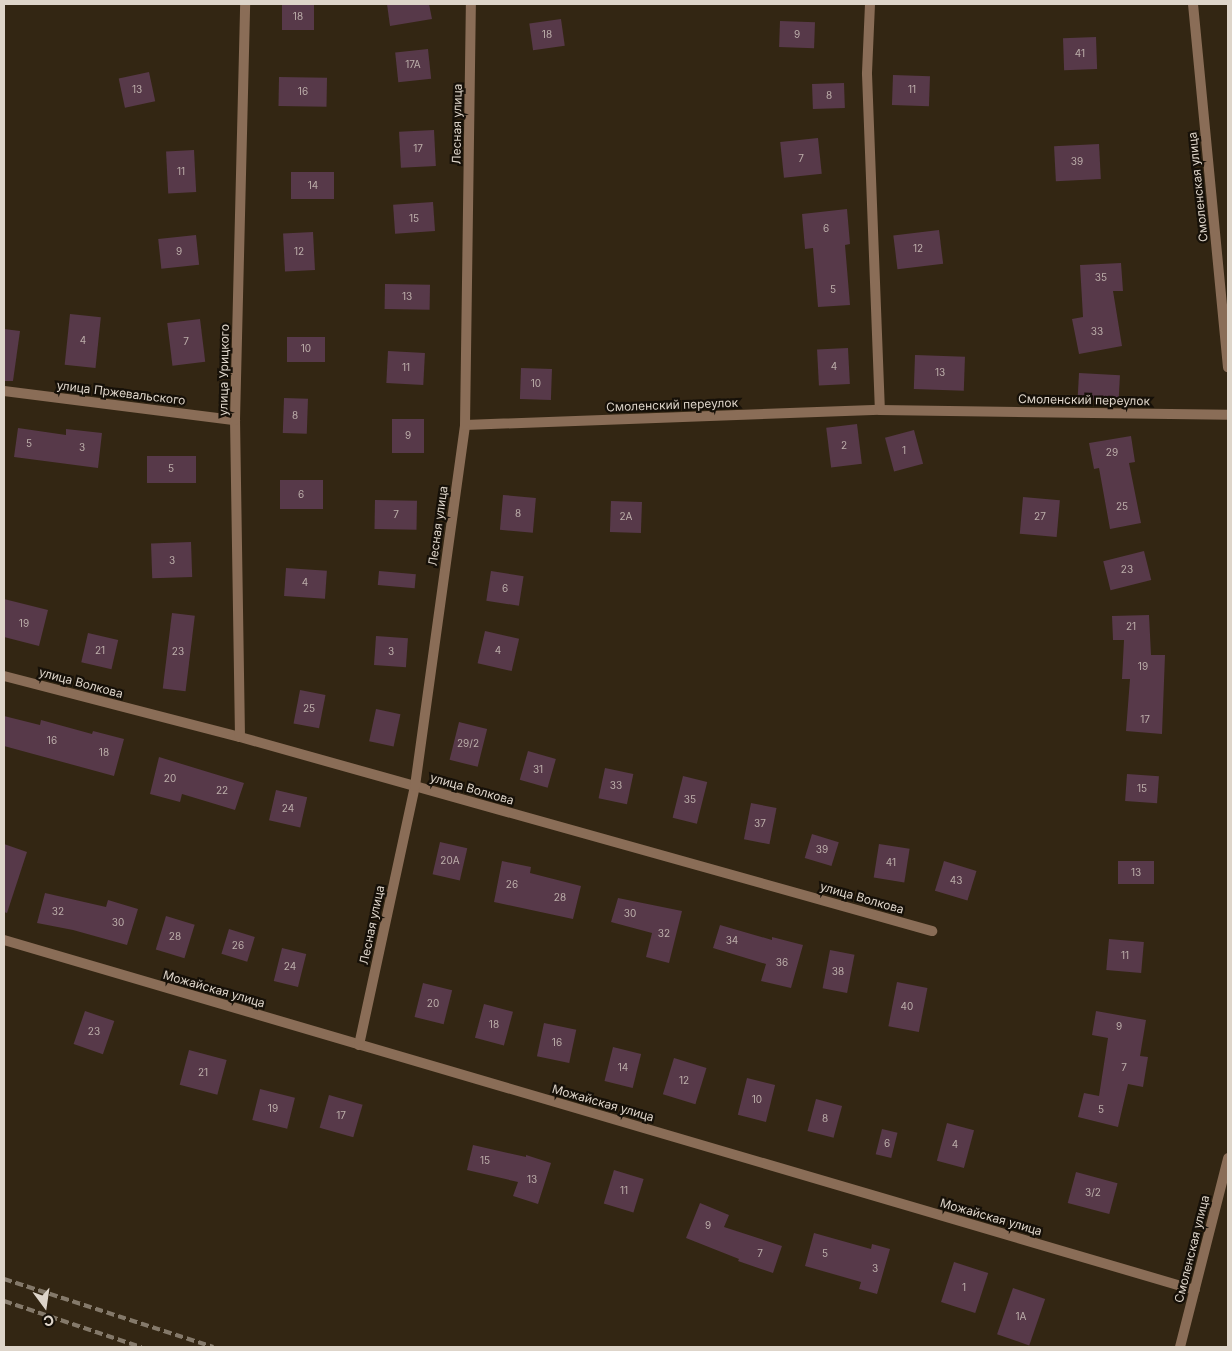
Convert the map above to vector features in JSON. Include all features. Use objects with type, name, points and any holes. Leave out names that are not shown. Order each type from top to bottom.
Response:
[{"type":"street","name":"улица Урицкого","points":[[240,737],[235,420],[245,4]]},
{"type":"street","name":"Лесная улица","points":[[359,1045],[415,786],[464,425],[471,4]]},
{"type":"street","points":[[870,4],[867,74],[880,410]]},
{"type":"street","name":"Смоленская улица","points":[[1193,4],[1228,368]]},
{"type":"street","name":"улица Пржевальского","points":[[4,391],[235,420]]},
{"type":"street","name":"Смоленский переулок","points":[[464,425],[880,410],[1228,415]]},
{"type":"street","name":"улица Волкова","points":[[4,676],[240,737],[932,931]]},
{"type":"street","name":"Можайская улица","points":[[4,940],[1195,1290]]},
{"type":"street","name":"Смоленская улица","points":[[1180,1347],[1228,1158]]},
{"type":"building","points":[[282,4],[314,4],[314,30],[282,30]]},
{"type":"building","points":[[387,4],[429,4],[432,19],[390,26]]},
{"type":"building","points":[[561,19],[565,46],[533,50],[529,23]]},
{"type":"building","points":[[780,21],[815,22],[814,48],[779,47]]},
{"type":"building","points":[[1096,37],[1097,69],[1064,70],[1063,38]]},
{"type":"building","points":[[428,49],[431,79],[398,82],[395,52]]},
{"type":"building","points":[[149,72],[155,101],[125,108],[119,78]]},
{"type":"building","points":[[893,75],[930,76],[929,106],[892,105]]},
{"type":"building","points":[[279,77],[327,78],[326,107],[278,106]]},
{"type":"building","points":[[844,83],[845,108],[813,109],[812,84]]},
{"type":"building","points":[[434,130],[436,166],[401,168],[399,132]]},
{"type":"building","points":[[818,138],[822,174],[784,178],[780,142]]},
{"type":"building","points":[[1099,144],[1101,179],[1056,181],[1054,146]]},
{"type":"building","points":[[194,150],[196,192],[168,193],[166,151]]},
{"type":"building","points":[[291,172],[334,172],[334,199],[291,199]]},
{"type":"building","points":[[433,202],[435,231],[395,234],[393,205]]},
{"type":"building","points":[[847,209],[850,244],[845,245],[850,305],[818,307],[813,248],[805,249],[802,214]]},
{"type":"building","points":[[939,230],[943,264],[897,269],[893,236]]},
{"type":"building","points":[[313,232],[315,270],[285,272],[283,234]]},
{"type":"building","points":[[196,235],[199,265],[161,269],[158,239]]},
{"type":"building","points":[[1121,263],[1123,291],[1113,291],[1122,346],[1079,354],[1072,319],[1083,317],[1080,265]]},
{"type":"building","points":[[385,284],[430,285],[430,310],[385,309]]},
{"type":"building","points":[[70,314],[101,317],[95,368],[65,365]]},
{"type":"building","points":[[200,319],[205,362],[172,366],[167,323]]},
{"type":"building","points":[[4,329],[20,331],[13,381],[4,381]]},
{"type":"building","points":[[287,337],[325,337],[325,362],[287,362]]},
{"type":"building","points":[[848,348],[850,384],[819,386],[817,350]]},
{"type":"building","points":[[388,351],[425,353],[423,385],[386,383]]},
{"type":"building","points":[[915,355],[965,357],[964,391],[914,389]]},
{"type":"building","points":[[521,368],[552,369],[551,400],[520,399]]},
{"type":"building","points":[[1079,373],[1120,375],[1119,401],[1078,399]]},
{"type":"building","points":[[284,398],[308,399],[307,434],[283,433]]},
{"type":"building","points":[[392,419],[424,419],[424,453],[392,453]]},
{"type":"building","points":[[857,424],[862,464],[831,467],[826,428]]},
{"type":"building","points":[[18,428],[66,435],[66,429],[102,433],[98,468],[14,457]]},
{"type":"building","points":[[914,430],[923,464],[894,472],[885,438]]},
{"type":"building","points":[[1131,436],[1135,462],[1129,463],[1141,523],[1110,529],[1099,468],[1094,469],[1089,443]]},
{"type":"building","points":[[147,456],[196,456],[196,483],[147,483]]},
{"type":"building","points":[[280,480],[323,480],[323,509],[280,509]]},
{"type":"building","points":[[503,495],[536,498],[533,533],[500,530]]},
{"type":"building","points":[[1023,497],[1060,500],[1057,537],[1020,534]]},
{"type":"building","points":[[375,500],[417,501],[416,530],[374,529]]},
{"type":"building","points":[[611,501],[642,502],[641,533],[610,532]]},
{"type":"building","points":[[191,542],[192,577],[152,578],[151,543]]},
{"type":"building","points":[[1144,551],[1151,580],[1111,590],[1103,561]]},
{"type":"building","points":[[286,568],[327,571],[325,599],[284,596]]},
{"type":"building","points":[[379,571],[416,574],[415,588],[378,585]]},
{"type":"building","points":[[491,571],[524,576],[519,606],[486,601]]},
{"type":"building","points":[[4,599],[48,610],[39,646],[4,637]]},
{"type":"building","points":[[172,613],[195,616],[186,691],[163,688]]},
{"type":"building","points":[[1149,615],[1151,655],[1165,655],[1162,734],[1126,731],[1130,679],[1122,679],[1124,640],[1113,640],[1112,616]]},
{"type":"building","points":[[485,631],[519,639],[512,671],[478,663]]},
{"type":"building","points":[[88,633],[118,640],[111,669],[81,662]]},
{"type":"building","points":[[376,636],[408,638],[406,667],[374,665]]},
{"type":"building","points":[[300,690],[326,695],[319,728],[294,723]]},
{"type":"building","points":[[376,709],[400,714],[394,746],[369,741]]},
{"type":"building","points":[[4,716],[40,725],[41,720],[92,734],[93,731],[124,739],[114,776],[4,746]]},
{"type":"building","points":[[459,722],[487,729],[478,767],[450,760]]},
{"type":"building","points":[[528,751],[556,759],[548,788],[520,780]]},
{"type":"building","points":[[159,757],[244,783],[235,810],[182,794],[180,802],[150,794]]},
{"type":"building","points":[[605,768],[633,774],[627,804],[599,798]]},
{"type":"building","points":[[1127,774],[1159,776],[1157,803],[1125,801]]},
{"type":"building","points":[[683,776],[707,782],[697,824],[673,818]]},
{"type":"building","points":[[276,790],[307,797],[300,827],[269,820]]},
{"type":"building","points":[[751,803],[777,808],[769,844],[744,839]]},
{"type":"building","points":[[812,834],[839,842],[831,866],[805,858]]},
{"type":"building","points":[[440,842],[467,848],[460,880],[433,874]]},
{"type":"building","points":[[4,844],[27,852],[7,913],[4,912]]},
{"type":"building","points":[[879,844],[910,849],[904,882],[874,878]]},
{"type":"building","points":[[502,861],[531,867],[530,873],[581,886],[573,919],[494,902]]},
{"type":"building","points":[[944,861],[977,871],[967,901],[935,891]]},
{"type":"building","points":[[1118,861],[1154,861],[1154,884],[1118,884]]},
{"type":"building","points":[[45,893],[106,907],[108,900],[138,909],[127,945],[73,930],[37,923]]},
{"type":"building","points":[[618,898],[682,911],[669,963],[646,957],[652,933],[611,922]]},
{"type":"building","points":[[166,916],[195,925],[184,958],[156,949]]},
{"type":"building","points":[[720,925],[772,940],[772,937],[803,945],[791,988],[761,981],[766,964],[713,948]]},
{"type":"building","points":[[229,929],[255,937],[247,962],[221,954]]},
{"type":"building","points":[[1109,939],[1144,942],[1141,973],[1106,970]]},
{"type":"building","points":[[282,948],[306,954],[298,987],[274,981]]},
{"type":"building","points":[[830,950],[855,955],[847,993],[823,988]]},
{"type":"building","points":[[897,982],[927,988],[919,1032],[888,1026]]},
{"type":"building","points":[[423,983],[452,990],[444,1024],[415,1017]]},
{"type":"building","points":[[484,1004],[513,1012],[504,1046],[475,1038]]},
{"type":"building","points":[[85,1011],[114,1021],[103,1054],[74,1044]]},
{"type":"building","points":[[1096,1011],[1146,1020],[1140,1056],[1148,1057],[1143,1087],[1128,1084],[1118,1127],[1078,1117],[1084,1093],[1099,1096],[1108,1038],[1092,1035]]},
{"type":"building","points":[[544,1023],[576,1030],[569,1063],[537,1056]]},
{"type":"building","points":[[613,1047],[641,1054],[633,1088],[605,1081]]},
{"type":"building","points":[[189,1050],[227,1060],[217,1095],[180,1085]]},
{"type":"building","points":[[674,1058],[707,1068],[695,1104],[663,1094]]},
{"type":"building","points":[[747,1078],[775,1085],[766,1122],[738,1115]]},
{"type":"building","points":[[260,1089],[295,1098],[287,1129],[252,1120]]},
{"type":"building","points":[[329,1095],[363,1105],[353,1137],[320,1128]]},
{"type":"building","points":[[816,1099],[842,1106],[834,1138],[807,1131]]},
{"type":"building","points":[[947,1123],[974,1130],[964,1168],[937,1161]]},
{"type":"building","points":[[882,1129],[898,1133],[891,1158],[876,1154]]},
{"type":"building","points":[[473,1145],[526,1157],[526,1155],[551,1163],[538,1204],[513,1196],[518,1182],[467,1170]]},
{"type":"building","points":[[614,1170],[644,1179],[633,1213],[604,1203]]},
{"type":"building","points":[[1076,1172],[1118,1183],[1109,1214],[1068,1203]]},
{"type":"building","points":[[700,1203],[729,1215],[724,1227],[782,1246],[773,1273],[738,1261],[739,1259],[686,1238]]},
{"type":"building","points":[[814,1233],[871,1249],[872,1244],[890,1249],[877,1294],[859,1289],[861,1282],[805,1266]]},
{"type":"building","points":[[954,1262],[988,1273],[975,1313],[941,1302]]},
{"type":"building","points":[[1013,1288],[1045,1299],[1029,1345],[997,1334]]},
{"type":"railway","points":[[4,1279],[213,1347]]},
{"type":"railway","points":[[4,1301],[141,1347]]}]
